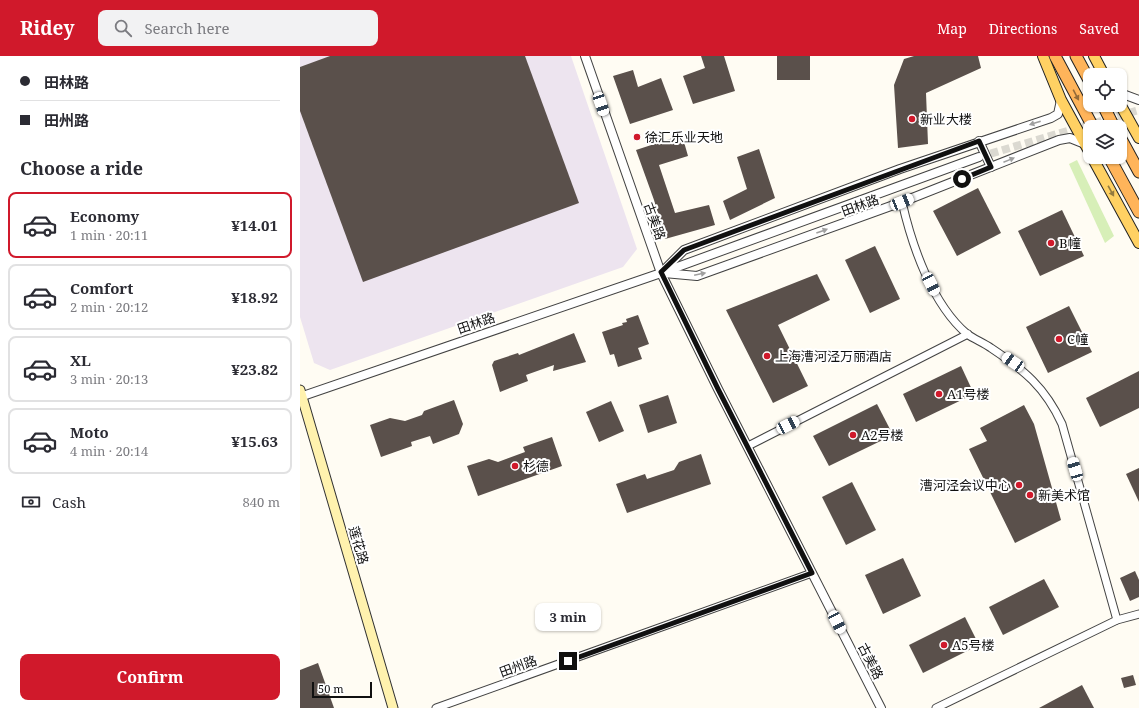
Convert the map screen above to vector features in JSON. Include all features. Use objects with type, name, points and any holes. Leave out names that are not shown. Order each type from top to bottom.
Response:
[{"type":"highway","points":[[1076,56],[1083,69]]},
{"type":"highway","points":[[1056,59],[1089,120]]},
{"type":"highway","points":[[1127,150],[1139,172]]},
{"type":"highway","points":[[1113,164],[1139,212]]},
{"type":"main road","points":[[1042,56],[1061,100],[1083,140]]},
{"type":"main road","points":[[1094,56],[1100,68]]},
{"type":"main road","points":[[1125,112],[1139,137]]},
{"type":"main road","points":[[1096,164],[1139,243]]},
{"type":"main road","name":"莲花路","points":[[301,395],[393,708]]},
{"type":"street","name":"古美路","points":[[585,56],[661,272],[718,389],[881,708]]},
{"type":"street","points":[[1127,96],[1139,100]]},
{"type":"street","name":"田林路","points":[[661,272],[684,250],[979,141],[1055,116],[1058,114],[1061,100]]},
{"type":"street","name":"田林路","points":[[661,272],[697,276],[902,202],[1059,140],[1070,138],[1083,143]]},
{"type":"street","points":[[979,141],[991,167]]},
{"type":"street","name":"田林路","points":[[301,395],[661,272],[979,157]]},
{"type":"street","points":[[902,202],[907,226],[920,263],[947,311],[968,334],[1013,362],[1038,385],[1052,403],[1062,424],[1117,620]]},
{"type":"street","points":[[748,446],[968,334]]},
{"type":"street","name":"田州路","points":[[436,708],[812,573]]},
{"type":"street","points":[[936,708],[1117,620],[1139,614]]},
{"type":"shaded area","points":[[300,56],[571,56],[637,249],[623,267],[330,370],[314,363],[300,317]]},
{"type":"green space","points":[[1077,160],[1114,236],[1105,243],[1069,164]]},
{"type":"building","points":[[330,56],[525,56],[579,203],[363,282],[300,111],[300,67]]},
{"type":"building","points":[[701,56],[724,56],[735,91],[693,104],[683,76],[705,68]]},
{"type":"building","points":[[777,56],[810,56],[810,80],[777,80]]},
{"type":"building","name":"新业大楼","points":[[914,56],[978,56],[981,68],[926,93],[928,144],[898,148],[894,85],[904,59]]},
{"type":"building","points":[[633,70],[638,87],[661,78],[673,110],[630,124],[613,76]]},
{"type":"building","points":[[682,135],[688,156],[659,165],[675,213],[709,205],[715,225],[665,239],[654,200],[636,150]]},
{"type":"building","points":[[759,149],[775,198],[730,220],[723,201],[747,189],[737,157]]},
{"type":"building","points":[[978,188],[1001,233],[957,256],[933,211]]},
{"type":"building","name":"B幢","points":[[1062,210],[1084,256],[1040,276],[1018,231]]},
{"type":"building","points":[[875,246],[900,299],[870,313],[845,260]]},
{"type":"building","name":"上海漕河泾万丽酒店","points":[[817,274],[830,300],[778,325],[808,386],[773,403],[726,310]]},
{"type":"building","name":"C幢","points":[[1069,306],[1092,352],[1048,373],[1026,327]]},
{"type":"building","points":[[638,315],[649,344],[638,348],[642,359],[618,367],[614,354],[610,355],[602,332],[623,325],[622,323],[627,322],[626,319]]},
{"type":"building","points":[[574,333],[586,362],[553,371],[554,365],[526,375],[528,381],[500,392],[492,365],[494,361],[518,353],[519,355]]},
{"type":"building","name":"A1号楼","points":[[961,366],[974,394],[916,422],[903,394]]},
{"type":"building","points":[[1139,371],[1139,408],[1100,427],[1086,398]]},
{"type":"building","points":[[668,395],[677,423],[648,433],[639,405]]},
{"type":"building","points":[[454,400],[463,424],[459,434],[433,444],[430,436],[411,442],[412,446],[381,457],[370,425],[390,418],[405,421],[422,415],[424,411]]},
{"type":"building","points":[[611,401],[624,431],[599,442],[586,412]]},
{"type":"building","name":"A2号楼","points":[[877,404],[893,435],[829,466],[813,436]]},
{"type":"building","name":"漕河泾会议中心","points":[[1024,405],[1034,424],[1061,520],[1015,543],[969,449],[987,441],[980,428]]},
{"type":"building","name":"杉德","points":[[552,437],[562,466],[478,496],[467,466],[489,459],[498,462],[525,452],[523,447]]},
{"type":"building","points":[[701,454],[711,484],[627,513],[616,484],[645,474],[647,479],[674,470],[679,462]]},
{"type":"building","points":[[1139,468],[1139,502],[1126,474]]},
{"type":"building","points":[[852,482],[876,530],[846,545],[822,497]]},
{"type":"building","points":[[903,558],[921,596],[883,614],[865,575]]},
{"type":"building","points":[[1135,571],[1139,580],[1139,597],[1130,601],[1120,578]]},
{"type":"building","points":[[1044,579],[1059,607],[1003,635],[989,607]]},
{"type":"building","name":"A5号楼","points":[[965,617],[979,645],[923,673],[909,645]]},
{"type":"building","points":[[318,663],[334,708],[300,708],[300,670]]},
{"type":"building","points":[[1133,675],[1136,685],[1124,688],[1121,678]]},
{"type":"building","points":[[1082,685],[1094,708],[1039,708]]},
{"type":"tunnel","points":[[979,157],[1139,110]]},
{"type":"place","name":"新业大楼","points":[[912,119]]},
{"type":"place","name":"徐汇乐业天地","points":[[637,137]]},
{"type":"place","name":"B幢","points":[[1051,243]]},
{"type":"place","name":"C幢","points":[[1059,339]]},
{"type":"place","name":"上海漕河泾万丽酒店","points":[[767,356]]},
{"type":"place","name":"A1号楼","points":[[939,394]]},
{"type":"place","name":"A2号楼","points":[[853,435]]},
{"type":"place","name":"杉德","points":[[515,466]]},
{"type":"place","name":"漕河泾会议中心","points":[[1019,485]]},
{"type":"place","name":"新美术馆","points":[[1030,495]]},
{"type":"place","name":"A5号楼","points":[[944,645]]},
{"type":"route","points":[[568,661],[812,573],[718,389],[661,272],[684,250],[979,141],[991,167],[962,179]]}]
